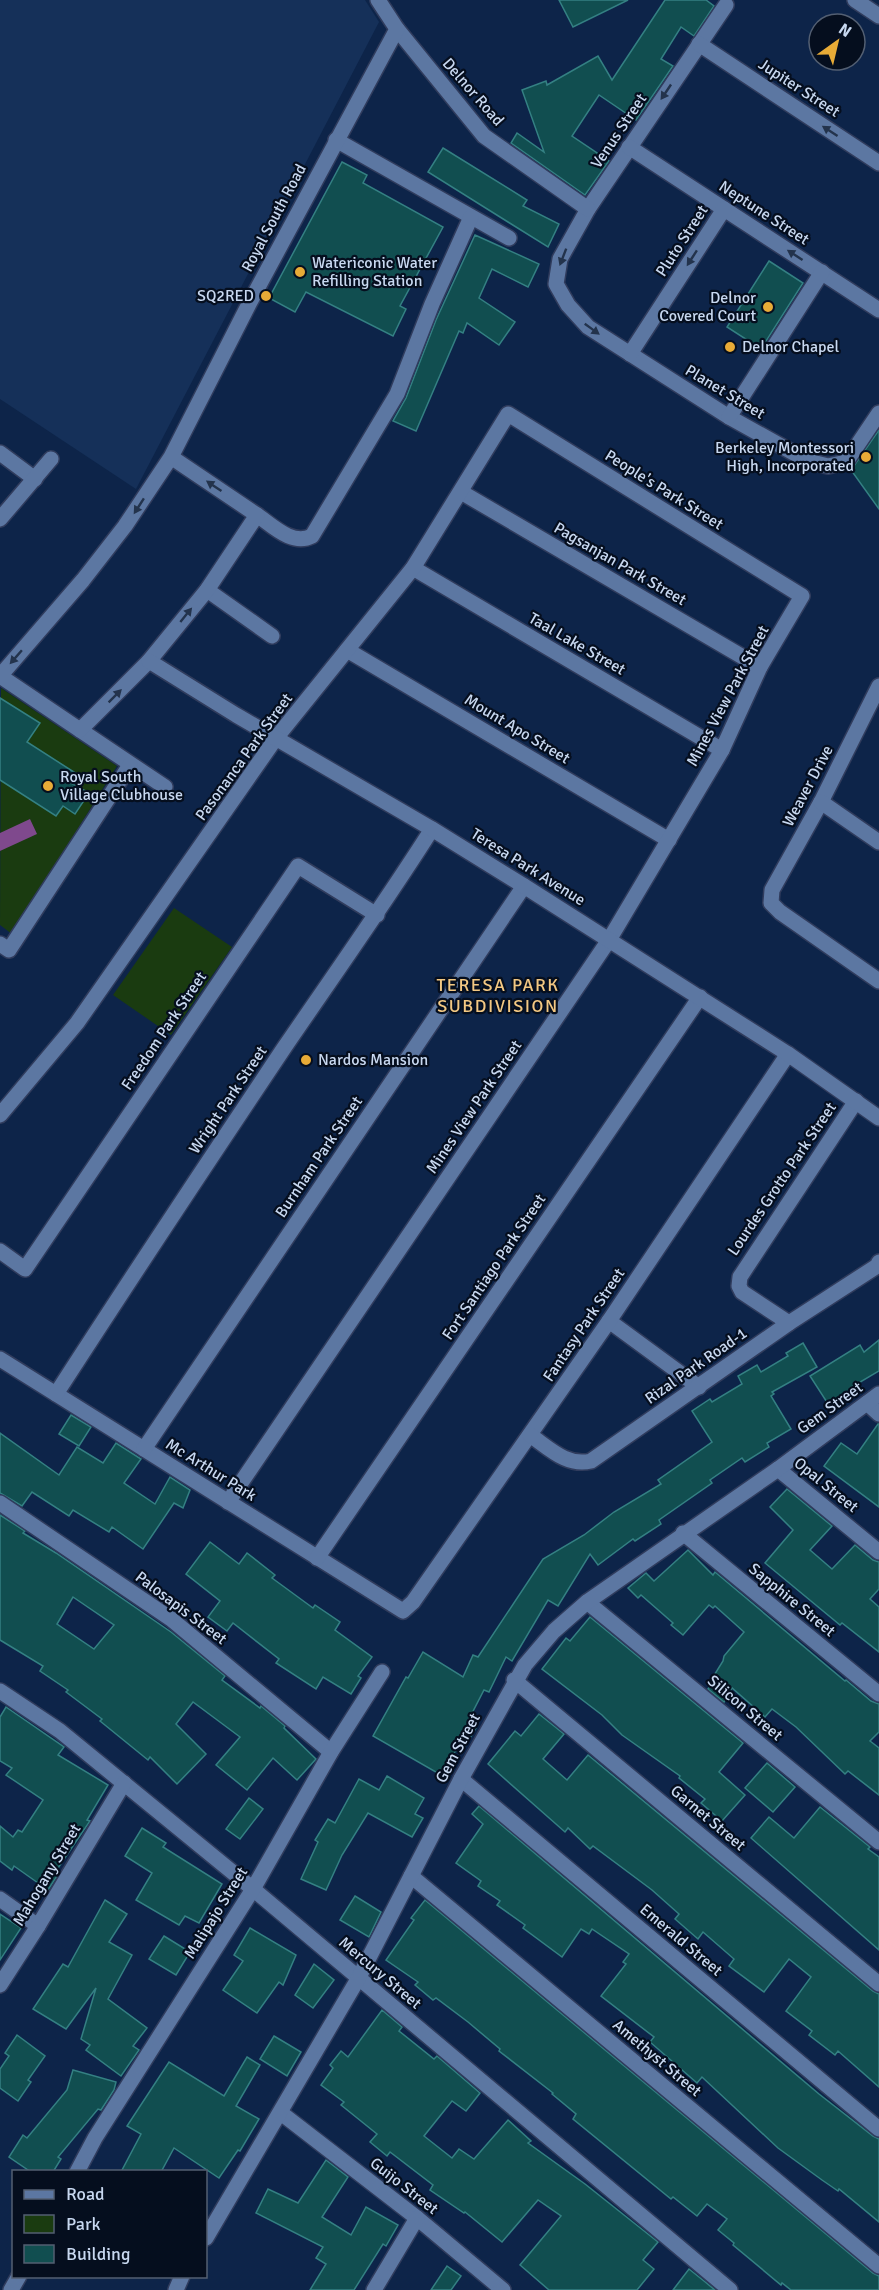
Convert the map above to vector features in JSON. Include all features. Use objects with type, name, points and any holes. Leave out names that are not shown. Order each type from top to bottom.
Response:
[{"type":"street","name":"Delnor Road","points":[[378,0],[397,29],[484,136],[588,209]]},
{"type":"street","points":[[855,0],[879,16]]},
{"type":"street","name":"Venus Street","points":[[556,284],[560,259],[588,209],[726,5]]},
{"type":"street","name":"Royal South Road","points":[[0,676],[83,580],[125,526],[171,457],[336,140],[397,29]]},
{"type":"street","name":"Jupiter Street","points":[[699,44],[879,163]]},
{"type":"street","points":[[336,140],[509,238]]},
{"type":"street","name":"Neptune Street","points":[[629,147],[879,310]]},
{"type":"street","name":"Pluto Street","points":[[630,354],[724,209]]},
{"type":"street","points":[[171,457],[293,539],[303,540],[312,536],[397,394],[432,304],[471,217]]},
{"type":"street","points":[[729,417],[822,272]]},
{"type":"street","name":"Planet Street","points":[[556,284],[568,305],[588,327],[729,417],[808,461],[828,466],[846,462],[879,413]]},
{"type":"street","name":"Pasonanca Park Street","points":[[0,1115],[77,1023],[276,738],[413,568],[508,414]]},
{"type":"street","name":"People's Park Street","points":[[508,414],[802,596]]},
{"type":"street","points":[[0,453],[34,479]]},
{"type":"street","points":[[0,519],[51,459]]},
{"type":"street","name":"Pagsanjan Park Street","points":[[461,492],[760,667]]},
{"type":"street","points":[[80,730],[149,661],[207,590],[257,515]]},
{"type":"street","name":"Taal Lake Street","points":[[413,568],[722,750]]},
{"type":"street","points":[[207,590],[272,636]]},
{"type":"street","name":"Mines View Park Street","points":[[228,1502],[609,940],[722,750],[760,667],[802,596]]},
{"type":"street","name":"Mount Apo Street","points":[[347,650],[669,840]]},
{"type":"street","name":"Teresa Park Avenue","points":[[149,661],[524,886],[788,1054],[879,1118]]},
{"type":"street","points":[[0,676],[165,787]]},
{"type":"street","name":"Weaver Drive","points":[[879,686],[821,802],[772,890],[771,903],[780,912],[879,981]]},
{"type":"street","points":[[0,944],[9,950],[130,765]]},
{"type":"street","points":[[821,802],[879,842]]},
{"type":"street","name":"Wright Park Street","points":[[56,1394],[227,1133],[332,977],[377,915],[432,829]]},
{"type":"street","name":"Freedom Park Street","points":[[0,1251],[25,1269],[298,866],[377,915]]},
{"type":"street","name":"Burnham Park Street","points":[[144,1449],[524,886]]},
{"type":"street","name":"Fort Santiago Park Street","points":[[317,1558],[700,997]]},
{"type":"street","name":"Fantasy Park Street","points":[[403,1611],[413,1602],[609,1321],[788,1054]]},
{"type":"street","name":"Lourdes Grotto Park Street","points":[[789,1323],[742,1292],[739,1286],[740,1277],[855,1101]]},
{"type":"street","name":"Rizal Park Road-1","points":[[530,1435],[567,1461],[579,1464],[591,1461],[789,1323],[877,1266],[879,1262]]},
{"type":"street","points":[[609,1321],[699,1387]]},
{"type":"street","name":"Mc Arthur Park","points":[[0,1359],[403,1611]]},
{"type":"street","points":[[873,1399],[879,1414]]},
{"type":"street","name":"Gem Street","points":[[207,2236],[358,1979],[514,1680],[554,1631],[587,1602],[778,1469],[873,1399]]},
{"type":"street","name":"Opal Street","points":[[778,1469],[879,1552]]},
{"type":"street","name":"Palosapis Street","points":[[0,1503],[171,1619],[331,1752]]},
{"type":"street","name":"Sapphire Street","points":[[683,1533],[879,1694]]},
{"type":"street","name":"Silicon Street","points":[[587,1602],[879,1842]]},
{"type":"street","name":"Malipajo Street","points":[[78,2170],[95,2138],[253,1889],[331,1752],[382,1672]]},
{"type":"street","name":"Garnet Street","points":[[514,1680],[879,1984]]},
{"type":"street","name":"Mercury Street","points":[[0,1691],[60,1731],[124,1783],[730,2290]]},
{"type":"street","name":"Emerald Street","points":[[461,1779],[879,2129]]},
{"type":"street","name":"Mahogany Street","points":[[0,1985],[124,1783]]},
{"type":"street","name":"Amethyst Street","points":[[411,1876],[879,2266]]},
{"type":"street","points":[[0,1899],[38,1926]]},
{"type":"street","name":"Guijo Street","points":[[281,2113],[417,2218],[503,2290]]},
{"type":"street","points":[[374,2290],[417,2218]]},
{"type":"shaded area","points":[[0,0],[365,0],[379,22],[136,489],[0,399]]},
{"type":"shaded area","points":[[30,819],[37,834],[0,851],[0,833]]},
{"type":"green space","points":[[1,688],[117,766],[12,934],[0,925]]},
{"type":"green space","points":[[174,908],[232,947],[171,1035],[113,995]]},
{"type":"building","points":[[559,0],[628,0],[573,27]]},
{"type":"building","points":[[665,0],[706,0],[714,6],[694,36],[681,27],[661,59],[673,66],[636,120],[599,95],[572,136],[609,161],[585,195],[511,143],[517,133],[544,152],[522,90],[546,81],[547,85],[598,56],[612,80]]},
{"type":"building","points":[[443,148],[527,200],[523,206],[559,224],[548,247],[428,172]]},
{"type":"building","points":[[342,162],[367,175],[363,183],[443,227],[400,306],[406,309],[393,336],[306,292],[295,312],[269,298]]},
{"type":"building","points":[[475,235],[539,264],[528,287],[492,269],[479,298],[515,322],[499,345],[467,323],[463,333],[459,331],[416,431],[393,421],[406,398],[436,320]]},
{"type":"building","name":"Delnor Covered Court","points":[[769,261],[803,283],[761,349],[727,327]]},
{"type":"building","points":[[879,430],[879,509],[851,470]]},
{"type":"building","points":[[0,698],[40,723],[27,742],[77,774],[71,783],[89,793],[75,814],[63,806],[56,816],[0,780]]},
{"type":"building","points":[[879,1340],[879,1371],[850,1388],[853,1392],[830,1407],[810,1376],[860,1345],[864,1352]]},
{"type":"building","points":[[803,1343],[817,1367],[772,1392],[774,1394],[771,1396],[791,1429],[767,1443],[769,1447],[745,1462],[742,1458],[710,1480],[712,1483],[659,1520],[661,1524],[635,1541],[633,1539],[598,1565],[590,1554],[558,1606],[548,1600],[512,1661],[506,1657],[489,1692],[484,1690],[467,1723],[476,1728],[461,1753],[456,1750],[441,1775],[373,1736],[406,1677],[408,1678],[423,1652],[463,1677],[473,1655],[478,1657],[543,1559],[661,1484],[658,1480],[712,1442],[692,1411],[710,1399],[712,1402],[742,1384],[738,1376],[757,1365],[761,1372],[788,1356],[786,1353]]},
{"type":"building","points":[[71,1415],[91,1427],[79,1446],[59,1434]]},
{"type":"building","points":[[878,1424],[879,1507],[824,1466],[841,1443],[857,1454]]},
{"type":"building","points":[[0,1433],[59,1475],[77,1447],[103,1463],[116,1443],[141,1459],[124,1483],[155,1504],[170,1477],[190,1490],[183,1508],[174,1503],[143,1549],[112,1527],[109,1532],[73,1510],[69,1516],[32,1492],[22,1506],[0,1493]]},
{"type":"building","points":[[787,1489],[832,1526],[810,1550],[832,1569],[855,1545],[873,1560],[879,1562],[879,1589],[870,1599],[879,1607],[879,1652],[842,1623],[840,1625],[765,1563],[793,1530],[770,1507]]},
{"type":"building","points":[[0,1515],[25,1531],[23,1533],[171,1632],[225,1676],[222,1680],[260,1708],[261,1706],[285,1726],[284,1728],[316,1759],[297,1780],[273,1758],[247,1790],[216,1765],[240,1737],[193,1702],[176,1724],[206,1754],[177,1784],[150,1757],[148,1760],[100,1721],[102,1719],[66,1692],[68,1690],[40,1671],[43,1666],[0,1640]],"holes":[[[73,1597],[114,1625],[94,1649],[57,1624]]]},
{"type":"building","points":[[210,1542],[239,1564],[247,1553],[275,1575],[272,1578],[313,1608],[315,1605],[340,1622],[335,1630],[372,1657],[358,1676],[361,1678],[351,1694],[323,1677],[316,1689],[276,1663],[279,1659],[233,1623],[227,1631],[208,1617],[220,1601],[186,1574]]},
{"type":"building","points":[[688,1550],[713,1575],[715,1572],[845,1681],[871,1701],[879,1704],[879,1732],[870,1741],[879,1748],[879,1795],[848,1771],[845,1774],[796,1727],[772,1709],[765,1717],[732,1688],[724,1702],[708,1689],[716,1679],[713,1677],[724,1656],[744,1632],[715,1606],[713,1608],[709,1605],[683,1635],[641,1595],[638,1598],[628,1588],[646,1573],[654,1581]]},
{"type":"building","points":[[590,1617],[743,1743],[719,1772],[745,1795],[722,1821],[701,1803],[705,1799],[679,1778],[680,1776],[622,1735],[602,1715],[542,1669],[566,1638],[570,1641]]},
{"type":"building","points":[[6,1707],[64,1747],[58,1755],[108,1785],[87,1820],[90,1821],[56,1871],[59,1873],[48,1890],[14,1866],[12,1870],[0,1861],[0,1826],[13,1837],[18,1830],[22,1832],[43,1800],[6,1775],[12,1768],[0,1761],[0,1717]]},
{"type":"building","points":[[539,1714],[564,1734],[543,1759],[567,1780],[588,1755],[879,1994],[879,2087],[838,2051],[835,2055],[809,2035],[812,2031],[786,2011],[811,1977],[789,1959],[764,1992],[729,1966],[734,1959],[703,1932],[698,1939],[675,1919],[679,1914],[652,1890],[593,1846],[590,1849],[568,1828],[565,1832],[488,1764],[515,1731],[521,1736]]},
{"type":"building","points":[[767,1763],[795,1787],[773,1812],[745,1788]]},
{"type":"building","points":[[387,1776],[424,1798],[415,1814],[423,1818],[412,1837],[368,1813],[342,1855],[326,1890],[301,1879],[318,1842],[315,1840],[328,1819],[335,1823],[359,1779],[379,1790]]},
{"type":"building","points":[[249,1798],[263,1809],[240,1839],[226,1829]]},
{"type":"building","points":[[479,1806],[819,2094],[879,2139],[879,2222],[839,2189],[838,2191],[778,2148],[702,2077],[697,2083],[650,2042],[654,2037],[601,1996],[626,1964],[623,1962],[629,1954],[592,1929],[589,1934],[581,1929],[562,1957],[523,1928],[525,1925],[497,1905],[500,1901],[478,1886],[481,1881],[456,1863],[483,1824],[472,1814]]},
{"type":"building","points":[[820,1807],[870,1847],[868,1849],[879,1857],[879,1950],[751,1838],[769,1817],[794,1838]]},
{"type":"building","points":[[142,1828],[166,1843],[163,1847],[222,1884],[199,1923],[185,1916],[179,1925],[136,1900],[152,1873],[125,1856]]},
{"type":"building","points":[[355,1896],[381,1912],[369,1937],[340,1920]]},
{"type":"building","points":[[105,1900],[127,1914],[109,1942],[132,1955],[108,1999],[147,2028],[133,2046],[139,2050],[121,2076],[86,2050],[90,2045],[81,2039],[96,1988],[66,2029],[33,2009],[63,1964],[68,1967]]},
{"type":"building","points":[[425,1900],[879,2276],[879,2290],[791,2290],[782,2283],[781,2285],[718,2230],[727,2219],[707,2204],[697,2216],[673,2197],[671,2199],[573,2119],[576,2114],[553,2093],[499,2051],[500,2049],[468,2022],[436,1998],[433,2000],[415,1985],[418,1982],[386,1960],[414,1920],[411,1918]]},
{"type":"building","points":[[0,1914],[21,1928],[0,1960]]},
{"type":"building","points":[[250,1928],[296,1955],[283,1985],[279,1982],[257,2013],[223,1990],[243,1961],[234,1955]]},
{"type":"building","points":[[164,1936],[190,1952],[176,1975],[149,1959]]},
{"type":"building","points":[[314,1964],[334,1980],[313,2008],[295,1995]]},
{"type":"building","points":[[382,2010],[402,2027],[399,2031],[434,2059],[437,2056],[480,2093],[466,2111],[452,2101],[424,2136],[452,2158],[459,2149],[474,2159],[508,2120],[531,2141],[528,2143],[585,2184],[658,2242],[643,2260],[654,2269],[637,2290],[549,2290],[520,2265],[561,2216],[538,2200],[502,2242],[465,2212],[430,2190],[433,2185],[390,2152],[387,2156],[370,2142],[377,2134],[341,2105],[344,2102],[321,2085],[333,2068],[330,2065],[341,2051],[348,2057]]},
{"type":"building","points":[[17,2035],[45,2056],[28,2080],[31,2082],[18,2101],[0,2088],[0,2069],[9,2056],[5,2053]]},
{"type":"building","points":[[274,2036],[301,2052],[287,2076],[260,2059]]},
{"type":"building","points":[[247,2057],[260,2065],[236,2106],[259,2119],[240,2151],[238,2150],[219,2178],[174,2148],[162,2170],[122,2170],[141,2134],[127,2126],[169,2062],[224,2096]]},
{"type":"building","points":[[73,2070],[116,2082],[114,2090],[101,2110],[98,2109],[58,2157],[61,2159],[54,2170],[28,2170],[9,2157],[23,2135],[27,2138],[67,2090]]},
{"type":"building","points":[[326,2160],[348,2177],[322,2217],[351,2235],[366,2207],[398,2225],[386,2246],[383,2244],[354,2290],[310,2290],[326,2264],[316,2258],[323,2247],[256,2213],[268,2189],[298,2203]]},
{"type":"building","points":[[447,2266],[461,2276],[451,2290],[431,2290]]},
{"type":"building","points":[[689,2269],[704,2281],[715,2290],[673,2290]]},
{"type":"place","name":"Watericonic Water Refilling Station","points":[[300,272]]},
{"type":"place","name":"SQ2RED","points":[[266,296]]},
{"type":"place","name":"Delnor Covered Court","points":[[768,307]]},
{"type":"place","name":"Delnor Chapel","points":[[730,347]]},
{"type":"place","name":"Berkeley Montessori High, Incorporated","points":[[866,457]]},
{"type":"place","name":"Royal South Village Clubhouse","points":[[48,786]]},
{"type":"place","name":"Nardos Mansion","points":[[306,1060]]},
{"type":"district","name":"TERESA PARK SUBDIVISION","points":[[498,995]]}]
